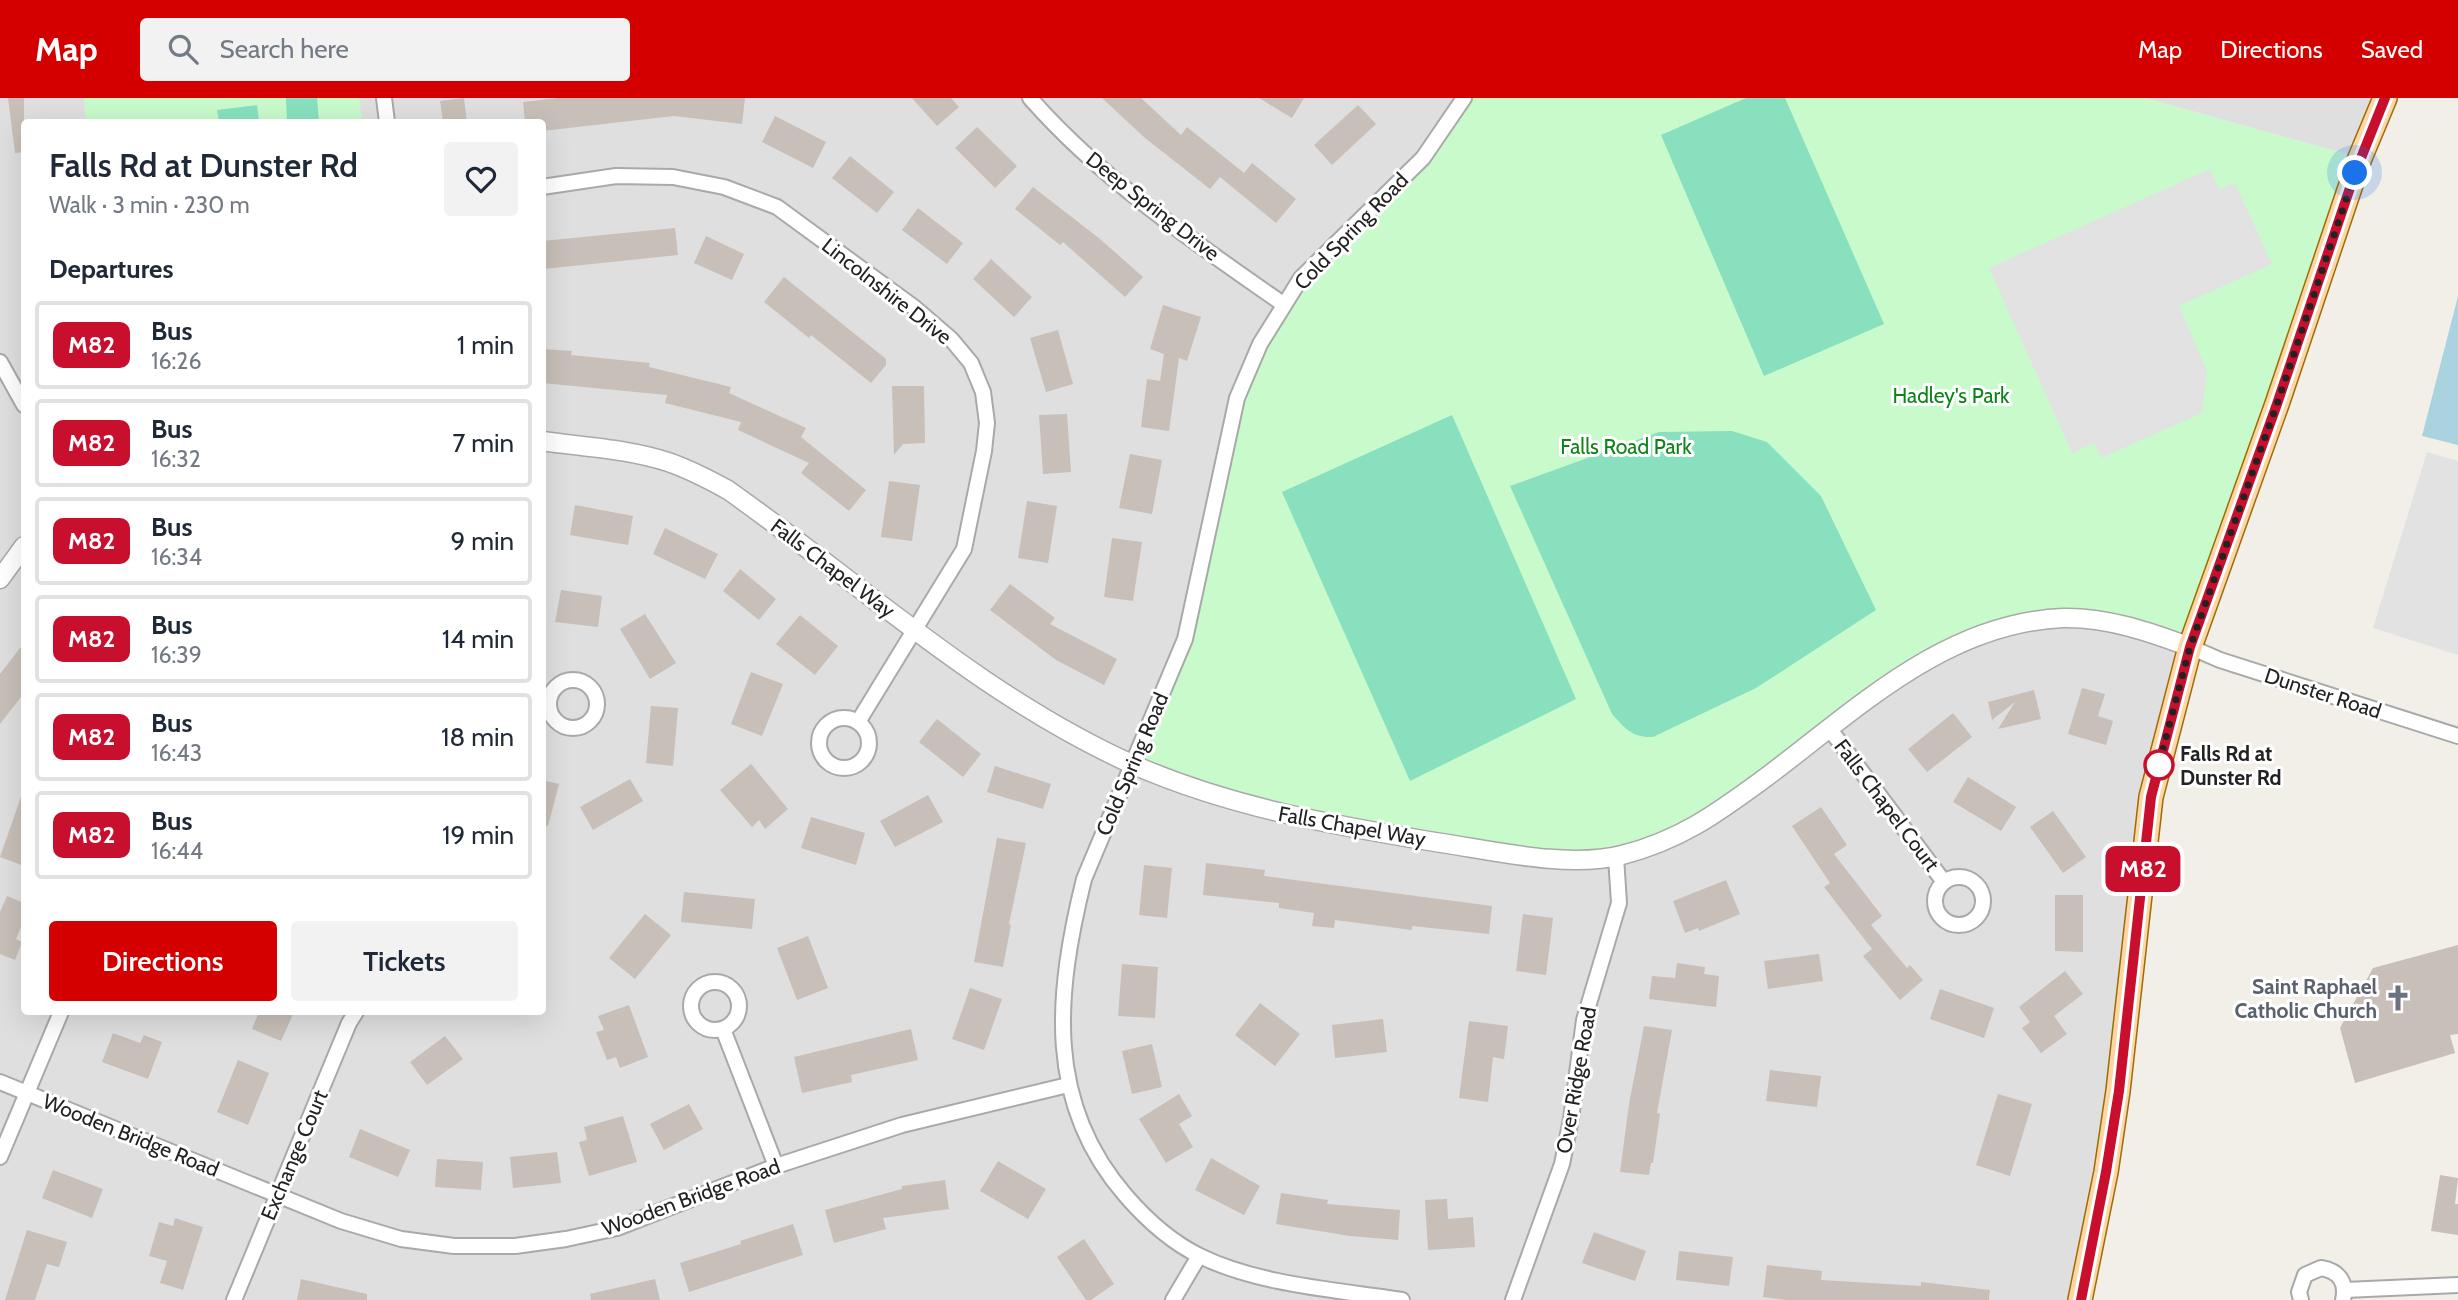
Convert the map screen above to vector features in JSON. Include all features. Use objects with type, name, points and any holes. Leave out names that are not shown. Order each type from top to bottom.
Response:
[{"type":"main road","points":[[2080,1300],[2119,1091],[2151,797],[2190,647],[2277,404],[2357,168],[2385,98]]},
{"type":"street","points":[[384,98],[387,119]]},
{"type":"street","name":"Deep Spring Drive","points":[[1030,98],[1090,158],[1141,201],[1283,303]]},
{"type":"street","name":"Cold Spring Road","points":[[1402,1300],[1263,1277],[1199,1256],[1154,1224],[1115,1183],[1091,1145],[1077,1116],[1068,1085],[1061,1032],[1062,1005],[1084,879],[1185,639],[1237,398],[1260,344],[1301,278],[1423,158],[1461,99]]},
{"type":"street","name":"Lincolnshire Drive","points":[[546,186],[616,176],[673,177],[724,187],[778,207],[915,308],[951,339],[971,363],[983,392],[987,424],[985,451],[964,549],[858,722]]},
{"type":"street","points":[[0,362],[21,400]]},
{"type":"street","name":"Falls Chapel Way","points":[[546,442],[632,453],[667,461],[700,474],[756,509],[1024,707],[1133,764],[1272,812],[1524,856],[1570,859],[1616,856],[1656,845],[1690,831],[1933,655],[1951,646],[2012,626],[2064,618],[2087,620],[2153,633],[2190,647]]},
{"type":"street","points":[[0,579],[21,550]]},
{"type":"street","name":"Dunster Road","points":[[2190,647],[2220,660],[2458,736]]},
{"type":"street","name":"Falls Chapel Court","points":[[1829,728],[1944,882]]},
{"type":"street","name":"Over Ridge Road","points":[[1513,1300],[1562,1164],[1571,1119],[1584,1020],[1619,903],[1616,856]]},
{"type":"street","points":[[0,1157],[60,1015]]},
{"type":"street","name":"Exchange Court","points":[[234,1300],[354,1015]]},
{"type":"street","points":[[723,1029],[776,1166]]},
{"type":"street","name":"Wooden Bridge Road","points":[[0,1082],[341,1221],[401,1238],[454,1246],[515,1246],[566,1239],[617,1227],[776,1166],[902,1125],[1068,1085]]},
{"type":"street","points":[[1172,1300],[1199,1256]]},
{"type":"street","points":[[2301,1300],[2299,1292],[2305,1275],[2321,1268],[2337,1274],[2344,1295],[2458,1285]]},
{"type":"shaded area","points":[[0,98],[1464,98],[1933,655],[2064,618],[2190,647],[2156,775],[2083,1300],[0,1300]]},
{"type":"shaded area","points":[[2145,98],[2385,98],[2360,158]]},
{"type":"shaded area","points":[[2210,169],[2219,189],[2235,183],[2272,264],[2179,306],[2207,371],[2202,413],[2101,458],[2095,443],[2072,453],[1989,268]]},
{"type":"shaded area","points":[[2427,452],[2458,461],[2458,655],[2373,628]]},
{"type":"green space","points":[[84,98],[359,98],[362,119],[86,119]]},
{"type":"green space","points":[[286,98],[317,98],[319,119],[287,119]]},
{"type":"green space","name":"Falls Road Park","points":[[1464,98],[2145,98],[2360,158],[2190,647],[2087,619],[1951,646],[1690,831],[1570,859],[1388,834],[1133,764],[1185,639],[1237,398],[1283,304],[1423,158]]},
{"type":"green space","points":[[1746,98],[1785,98],[1884,324],[1764,376],[1661,135]]},
{"type":"green space","points":[[257,105],[259,119],[218,119],[217,110]]},
{"type":"green space","points":[[1452,415],[1576,699],[1410,781],[1282,492]]},
{"type":"green space","points":[[1732,431],[1767,442],[1821,496],[1876,610],[1756,688],[1653,737],[1640,736],[1625,728],[1612,714],[1510,486],[1659,432]]},
{"type":"water","points":[[2458,296],[2458,445],[2422,436]]},
{"type":"building","points":[[8,98],[24,98],[21,152],[15,153]]},
{"type":"building","points":[[464,98],[467,119],[443,119],[440,101]]},
{"type":"building","points":[[558,98],[745,98],[742,124],[674,116],[546,131],[546,119],[525,119],[523,102]]},
{"type":"building","points":[[912,98],[951,98],[959,107],[937,126]]},
{"type":"building","points":[[1102,98],[1141,98],[1181,135],[1187,127],[1244,173],[1252,163],[1296,199],[1276,223],[1220,177],[1210,189],[1145,138]]},
{"type":"building","points":[[1259,98],[1304,98],[1292,118]]},
{"type":"building","points":[[1358,105],[1376,124],[1332,165],[1314,145]]},
{"type":"building","points":[[775,116],[826,142],[813,168],[762,142]]},
{"type":"building","points":[[977,127],[1017,166],[995,188],[955,148]]},
{"type":"building","points":[[850,156],[894,192],[877,213],[832,178]]},
{"type":"building","points":[[1033,187],[1100,239],[1143,277],[1125,297],[1063,242],[1060,245],[1015,209]]},
{"type":"building","points":[[918,208],[963,243],[947,264],[902,230]]},
{"type":"building","points":[[675,228],[678,255],[546,269],[546,241]]},
{"type":"building","points":[[706,236],[744,254],[732,280],[694,263]]},
{"type":"building","points":[[991,259],[1032,297],[1014,317],[973,279]]},
{"type":"building","points":[[784,277],[886,359],[886,365],[871,383],[764,302]]},
{"type":"building","points":[[1163,305],[1201,317],[1187,361],[1179,358],[1169,431],[1141,427],[1147,379],[1160,381],[1164,354],[1150,349]]},
{"type":"building","points":[[1058,330],[1073,384],[1046,392],[1030,338]]},
{"type":"building","points":[[546,349],[572,351],[571,355],[650,363],[649,367],[731,387],[729,393],[806,428],[801,437],[866,490],[849,511],[801,473],[809,463],[738,430],[741,422],[665,403],[667,395],[546,383]]},
{"type":"building","points":[[892,386],[924,386],[925,443],[903,444],[894,455]]},
{"type":"building","points":[[1067,414],[1071,472],[1043,474],[1039,415]]},
{"type":"building","points":[[1130,454],[1162,460],[1152,514],[1119,508]]},
{"type":"building","points":[[889,481],[920,485],[912,541],[881,537]]},
{"type":"building","points":[[1027,501],[1057,506],[1048,563],[1018,558]]},
{"type":"building","points":[[575,505],[633,516],[628,545],[570,535]]},
{"type":"building","points":[[665,528],[718,554],[705,579],[653,554]]},
{"type":"building","points":[[1112,538],[1142,542],[1133,601],[1104,597]]},
{"type":"building","points":[[740,569],[776,599],[759,620],[723,591]]},
{"type":"building","points":[[1010,584],[1055,618],[1050,624],[1117,659],[1104,685],[1056,660],[990,610]]},
{"type":"building","points":[[561,590],[602,596],[598,627],[555,622]]},
{"type":"building","points":[[645,614],[676,663],[650,679],[620,629]]},
{"type":"building","points":[[800,615],[838,646],[815,675],[776,644]]},
{"type":"building","points":[[21,647],[21,697],[0,724],[0,674]]},
{"type":"building","points":[[751,672],[783,684],[762,736],[731,724]]},
{"type":"building","points":[[2082,688],[2105,694],[2098,716],[2113,721],[2106,745],[2068,734]]},
{"type":"building","points":[[2034,690],[2041,719],[1998,729],[2015,702],[1992,720],[1988,702]]},
{"type":"building","points":[[651,706],[678,708],[673,766],[646,763]]},
{"type":"building","points":[[1953,713],[1972,737],[1927,772],[1908,749]]},
{"type":"building","points":[[937,719],[981,754],[963,777],[919,742]]},
{"type":"building","points":[[751,764],[788,809],[765,829],[759,820],[752,827],[720,790]]},
{"type":"building","points":[[995,766],[1051,784],[1043,809],[987,792]]},
{"type":"building","points":[[1968,777],[2016,807],[2001,831],[1953,802]]},
{"type":"building","points":[[630,779],[643,801],[593,830],[580,807]]},
{"type":"building","points":[[546,781],[559,784],[546,826]]},
{"type":"building","points":[[928,795],[943,822],[895,847],[880,821]]},
{"type":"building","points":[[21,797],[21,865],[0,857]]},
{"type":"building","points":[[1821,807],[1847,845],[1834,854],[1882,916],[1871,925],[1907,968],[1910,965],[1923,980],[1900,1000],[1863,956],[1872,949],[1824,887],[1830,883],[1792,826]]},
{"type":"building","points":[[2053,811],[2086,857],[2063,873],[2030,827]]},
{"type":"building","points":[[811,817],[865,833],[856,865],[801,848]]},
{"type":"building","points":[[997,838],[1026,843],[1003,967],[974,962]]},
{"type":"building","points":[[1206,863],[1265,870],[1264,876],[1492,906],[1489,934],[1412,926],[1412,930],[1335,920],[1334,928],[1312,926],[1314,913],[1279,908],[1279,903],[1203,895]]},
{"type":"building","points":[[1144,865],[1172,868],[1167,918],[1139,915]]},
{"type":"building","points":[[1726,880],[1740,914],[1699,931],[1698,928],[1685,933],[1673,901]]},
{"type":"building","points":[[684,892],[755,899],[752,929],[681,922]]},
{"type":"building","points":[[2055,895],[2083,895],[2083,952],[2055,951]]},
{"type":"building","points":[[7,896],[21,902],[21,927],[16,939],[21,945],[15,960],[0,954],[0,912]]},
{"type":"building","points":[[645,914],[671,935],[635,979],[609,958]]},
{"type":"building","points":[[1523,914],[1553,918],[1546,975],[1516,971]]},
{"type":"building","points":[[808,936],[828,988],[797,1000],[777,948]]},
{"type":"building","name":"Saint Raphael Catholic Church","points":[[2458,945],[2458,1034],[2450,1035],[2455,1053],[2355,1083],[2340,1028],[2373,968]]},
{"type":"building","points":[[1819,954],[1823,981],[1768,989],[1764,961]]},
{"type":"building","points":[[1677,963],[1705,967],[1704,974],[1719,976],[1716,1007],[1649,999],[1652,976],[1675,978]]},
{"type":"building","points":[[1122,964],[1158,967],[1155,1018],[1118,1016]]},
{"type":"building","points":[[2065,971],[2083,994],[2054,1016],[2067,1034],[2041,1053],[2022,1028],[2030,1022],[2019,1007]]},
{"type":"building","points":[[970,988],[1002,999],[984,1050],[952,1039]]},
{"type":"building","points":[[1940,989],[1994,1008],[1984,1038],[1930,1019]]},
{"type":"building","points":[[1260,1003],[1300,1034],[1275,1066],[1235,1035]]},
{"type":"building","points":[[629,1005],[648,1057],[620,1068],[616,1057],[607,1060],[596,1032],[604,1030],[598,1016]]},
{"type":"building","points":[[258,1015],[293,1015],[281,1041],[252,1029]]},
{"type":"building","points":[[1383,1019],[1387,1052],[1335,1058],[1332,1025]]},
{"type":"building","points":[[1469,1021],[1508,1026],[1504,1059],[1493,1057],[1488,1102],[1459,1098]]},
{"type":"building","points":[[1644,1026],[1672,1030],[1649,1175],[1620,1172],[1629,1104]]},
{"type":"building","points":[[911,1029],[918,1060],[851,1075],[852,1082],[802,1093],[794,1057]]},
{"type":"building","points":[[113,1033],[140,1043],[144,1035],[162,1042],[148,1079],[102,1062]]},
{"type":"building","points":[[445,1036],[463,1059],[427,1085],[410,1062]]},
{"type":"building","points":[[1152,1044],[1162,1087],[1132,1094],[1122,1051]]},
{"type":"building","points":[[238,1060],[269,1073],[248,1125],[217,1112]]},
{"type":"building","points":[[1770,1070],[1821,1076],[1817,1107],[1766,1101]]},
{"type":"building","points":[[1179,1094],[1192,1116],[1179,1124],[1193,1147],[1166,1163],[1139,1119]]},
{"type":"building","points":[[1998,1094],[2032,1104],[2010,1176],[1976,1165]]},
{"type":"building","points":[[689,1104],[703,1129],[664,1150],[650,1124]]},
{"type":"building","points":[[623,1116],[637,1162],[589,1176],[579,1142],[587,1140],[584,1127]]},
{"type":"building","points":[[360,1129],[410,1150],[398,1177],[349,1157]]},
{"type":"building","points":[[557,1152],[561,1183],[513,1188],[510,1157]]},
{"type":"building","points":[[1211,1158],[1260,1186],[1244,1215],[1195,1190]]},
{"type":"building","points":[[437,1159],[483,1162],[481,1190],[435,1187]]},
{"type":"building","points":[[998,1161],[1046,1189],[1028,1219],[980,1191]]},
{"type":"building","points":[[53,1170],[103,1189],[92,1218],[42,1198]]},
{"type":"building","points":[[2440,1175],[2458,1178],[2455,1204],[2458,1204],[2458,1235],[2431,1231]]},
{"type":"building","points":[[945,1180],[949,1209],[883,1218],[886,1229],[834,1243],[825,1210],[902,1189],[902,1186]]},
{"type":"building","points":[[1281,1193],[1328,1200],[1327,1204],[1400,1210],[1398,1240],[1350,1236],[1276,1224]]},
{"type":"building","points":[[1447,1199],[1448,1219],[1473,1217],[1475,1247],[1428,1250],[1425,1200]]},
{"type":"building","points":[[175,1218],[203,1227],[183,1290],[160,1283],[167,1261],[149,1256],[159,1222],[173,1226]]},
{"type":"building","points":[[793,1224],[803,1255],[689,1292],[680,1263]]},
{"type":"building","points":[[27,1230],[67,1242],[59,1267],[47,1264],[35,1300],[5,1300]]},
{"type":"building","points":[[1594,1232],[1646,1251],[1635,1281],[1582,1263]]},
{"type":"building","points":[[1084,1239],[1114,1284],[1091,1300],[1086,1300],[1057,1257]]},
{"type":"building","points":[[1679,1251],[1733,1257],[1729,1286],[1676,1280]]},
{"type":"building","points":[[1767,1265],[1822,1271],[1821,1280],[1921,1286],[1921,1282],[1990,1290],[1989,1300],[1787,1300],[1763,1297]]},
{"type":"building","points":[[301,1279],[367,1294],[367,1300],[297,1300]]},
{"type":"building","points":[[655,1279],[660,1300],[591,1300],[590,1294]]},
{"type":"bus line","name":"M82","points":[[2081,1300],[2119,1091],[2151,797],[2156,775],[2190,647],[2277,404],[2355,173],[2385,98]]},
{"type":"place","name":"Falls Rd at Dunster Rd","points":[[2159,765]]},
{"type":"place","name":"Saint Raphael Catholic Church","points":[[2398,998]]},
{"type":"route","points":[[2159,765],[2156,775],[2190,647],[2277,404],[2355,173]]},
{"type":"park label","name":"Hadley's Park","points":[[1951,395]]}]
